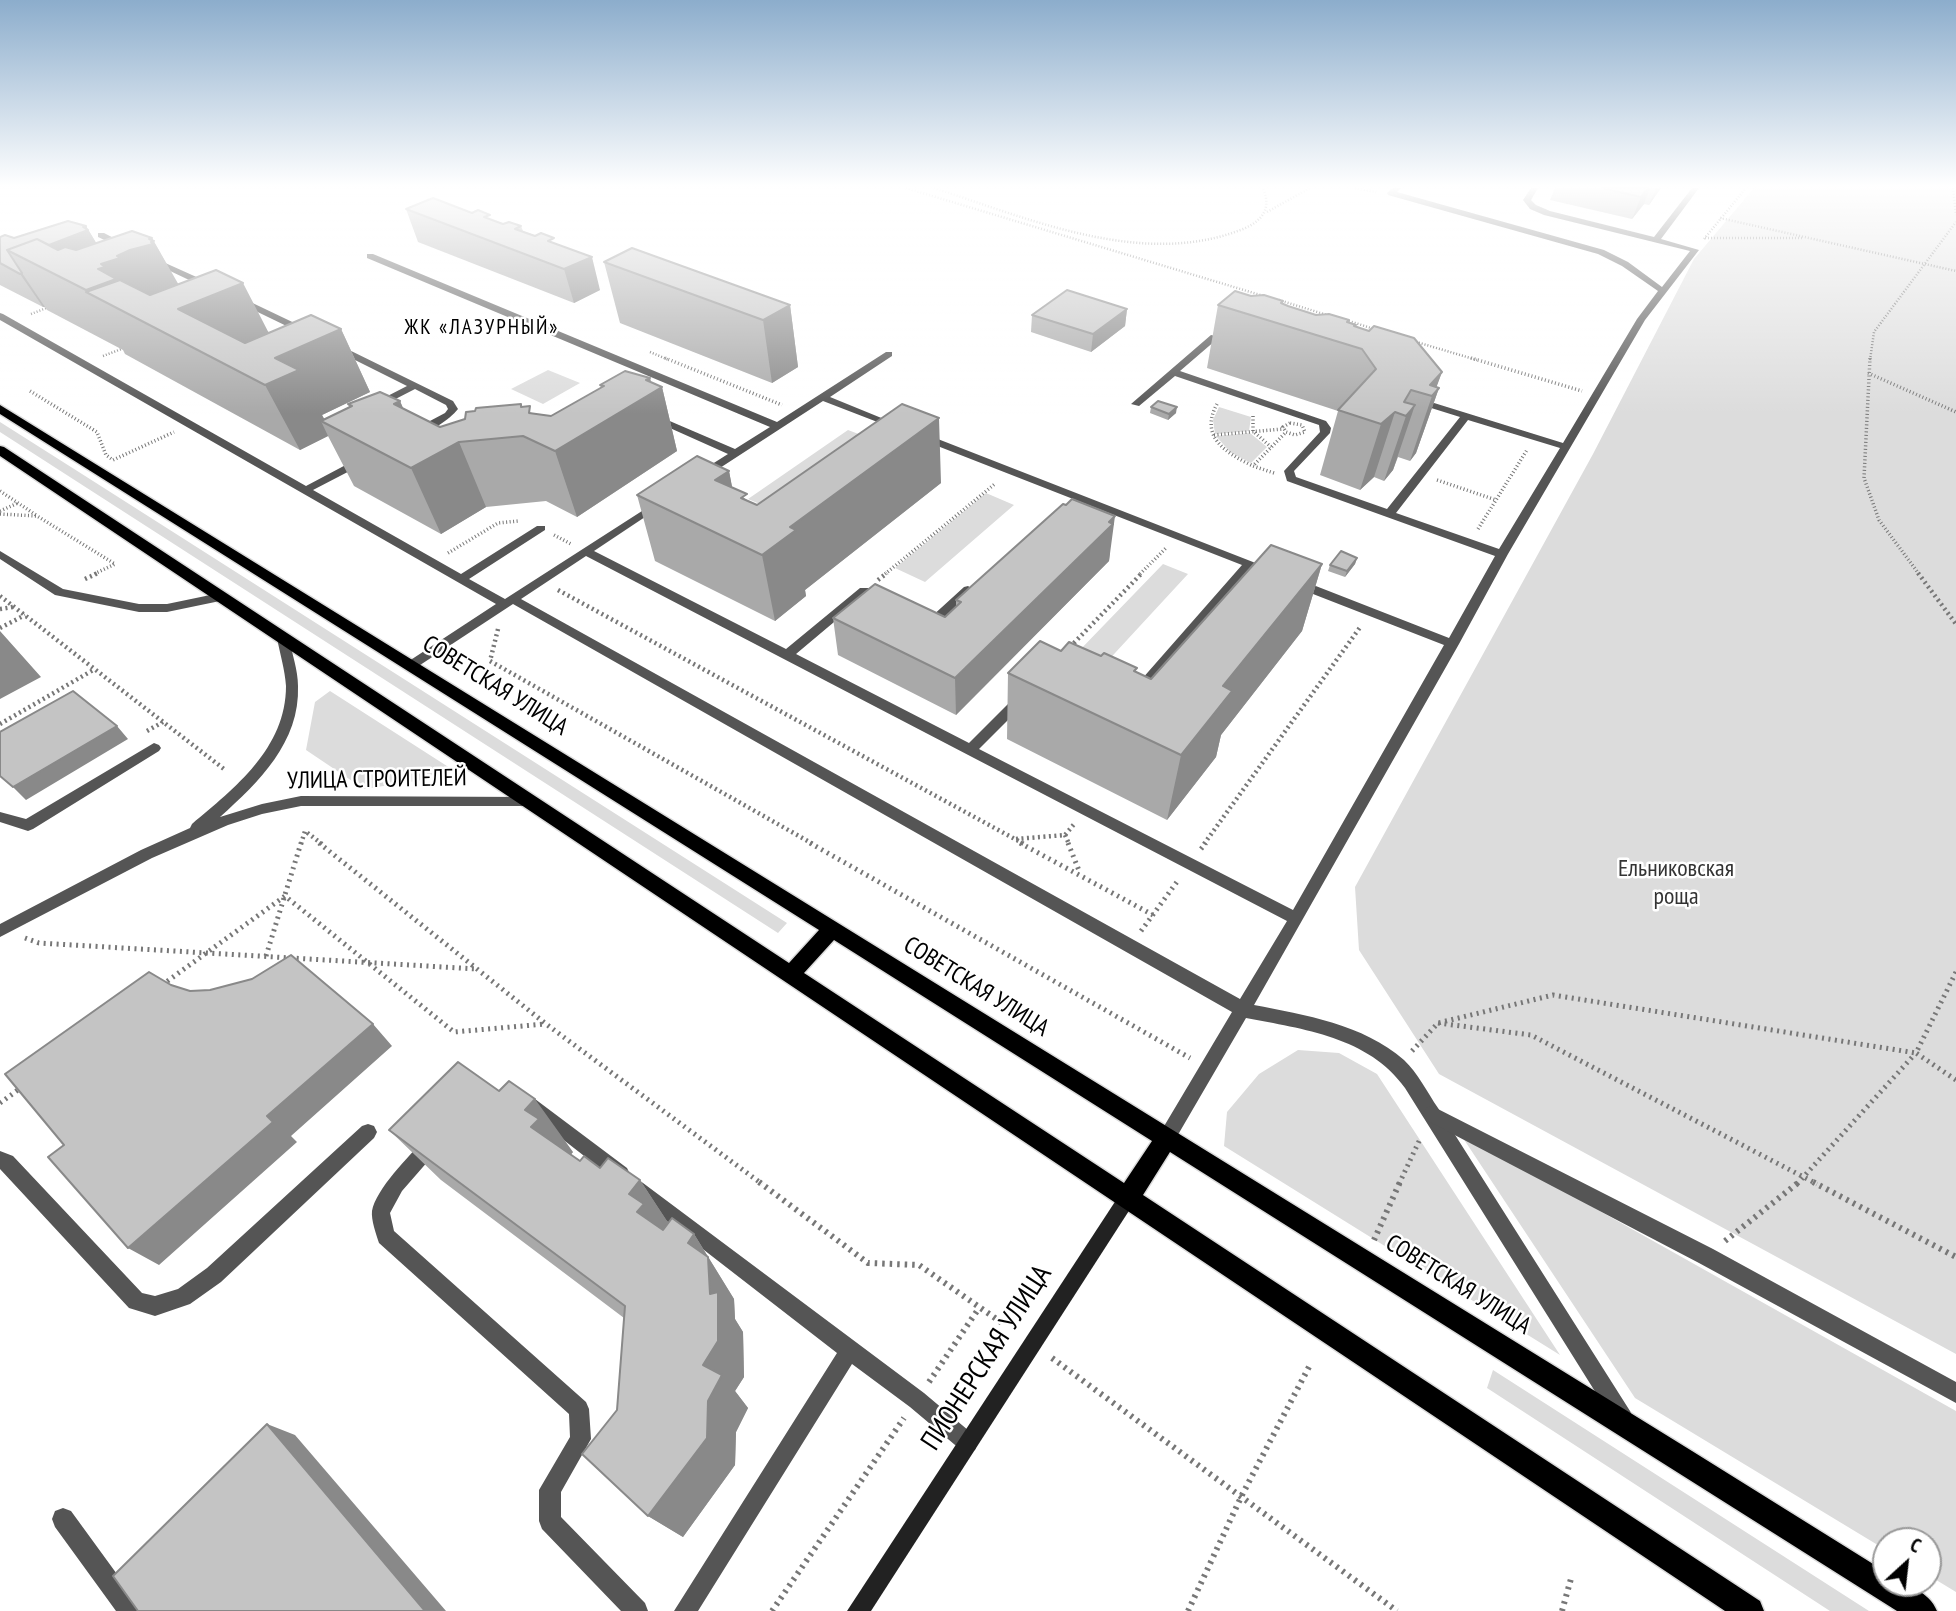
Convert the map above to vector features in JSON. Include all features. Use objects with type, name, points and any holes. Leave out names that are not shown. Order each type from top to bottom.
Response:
[{"type":"main road","name":"СОВЕТСКАЯ УЛИЦА","points":[[0,409],[1166,1139],[1364,1258],[1923,1611]]},
{"type":"main road","points":[[0,450],[1750,1611]]},
{"type":"main road","points":[[790,975],[832,929]]},
{"type":"main road","name":"ПИОНЕРСКАЯ УЛИЦА","points":[[858,1611],[1166,1139]]},
{"type":"street","points":[[161,263],[219,290]]},
{"type":"street","points":[[387,263],[777,426]]},
{"type":"street","points":[[1623,263],[1663,291]]},
{"type":"street","points":[[1166,1139],[1244,1010],[1454,645],[1502,554],[1641,319],[1685,263]]},
{"type":"street","points":[[230,296],[311,335]]},
{"type":"street","points":[[0,316],[432,563],[509,601],[1244,1010],[1326,1028],[1362,1043],[1398,1066],[1432,1114],[1628,1426]]},
{"type":"street","points":[[1136,404],[1219,334],[1241,345]]},
{"type":"street","points":[[333,346],[450,403],[458,411],[401,440]]},
{"type":"street","points":[[689,484],[889,354]]},
{"type":"street","points":[[1173,372],[1323,423],[1325,433],[1290,471],[1289,477],[1502,554]]},
{"type":"street","points":[[370,408],[414,386]]},
{"type":"street","points":[[1399,395],[1567,447]]},
{"type":"street","points":[[822,397],[903,429]]},
{"type":"street","points":[[642,413],[735,453]]},
{"type":"street","points":[[1389,514],[1466,415]]},
{"type":"street","points":[[423,428],[436,434]]},
{"type":"street","points":[[904,441],[915,433],[1454,645]]},
{"type":"street","points":[[304,491],[368,457]]},
{"type":"street","points":[[1063,505],[1074,495]]},
{"type":"street","points":[[410,666],[666,499]]},
{"type":"street","points":[[461,579],[541,528]]},
{"type":"street","points":[[586,551],[1296,919]]},
{"type":"street","points":[[0,554],[60,592],[139,608],[167,608],[220,597]]},
{"type":"street","points":[[1129,702],[1249,564]]},
{"type":"street","points":[[920,618],[931,623],[982,577]]},
{"type":"street","points":[[787,655],[864,592],[898,607]]},
{"type":"street","name":"УЛИЦА СТРОИТЕЛЕЙ","points":[[189,835],[246,786],[267,760],[286,724],[293,688],[283,638]]},
{"type":"street","points":[[970,750],[1034,685]]},
{"type":"street","points":[[0,817],[29,825],[154,748]]},
{"type":"street","name":"УЛИЦА СТРОИТЕЛЕЙ","points":[[1,931],[189,835],[270,805],[300,801],[529,802]]},
{"type":"street","points":[[516,1099],[526,1100],[968,1443]]},
{"type":"street","points":[[1432,1114],[1706,1256],[1956,1393]]},
{"type":"street","points":[[0,1160],[7,1163],[136,1301],[155,1306],[183,1297],[214,1275],[368,1132]]},
{"type":"street","points":[[440,1136],[396,1185],[381,1212],[386,1237],[579,1409],[581,1439],[550,1490],[550,1521],[637,1611]]},
{"type":"street","points":[[685,1611],[850,1350]]},
{"type":"street","points":[[63,1519],[130,1611]]},
{"type":"path","points":[[1155,263],[1330,316]]},
{"type":"path","points":[[1919,263],[1956,271]]},
{"type":"path","points":[[1923,264],[1874,332],[1868,373],[1864,478],[1879,520],[1956,624]]},
{"type":"path","points":[[10,322],[53,306]]},
{"type":"path","points":[[1344,320],[1383,332]]},
{"type":"path","points":[[1410,340],[1596,396]]},
{"type":"path","points":[[83,365],[127,347]]},
{"type":"path","points":[[1868,373],[1956,412]]},
{"type":"path","points":[[30,391],[97,432],[106,455],[113,460],[189,425]]},
{"type":"path","points":[[1216,404],[1209,422],[1213,436],[1232,455],[1253,466],[1289,477]]},
{"type":"path","points":[[1253,416],[1253,432],[1272,447]]},
{"type":"path","points":[[1213,436],[1284,431],[1253,466]]},
{"type":"path","points":[[1470,543],[1535,437]]},
{"type":"path","points":[[864,592],[1011,471]]},
{"type":"path","points":[[1419,475],[1496,500]]},
{"type":"path","points":[[0,491],[115,564],[60,592]]},
{"type":"path","points":[[0,512],[18,503]]},
{"type":"path","points":[[0,512],[37,516]]},
{"type":"path","points":[[432,563],[498,523],[526,520]]},
{"type":"path","points":[[1062,656],[1178,536]]},
{"type":"path","points":[[540,581],[1153,915]]},
{"type":"path","points":[[0,596],[223,769]]},
{"type":"path","points":[[509,601],[490,661],[1209,1069]]},
{"type":"path","points":[[0,609],[14,607]]},
{"type":"path","points":[[1130,946],[1371,612]]},
{"type":"path","points":[[0,628],[25,615]]},
{"type":"path","points":[[0,723],[95,669]]},
{"type":"path","points":[[266,956],[305,831],[546,1024],[868,1264],[919,1265],[1005,1325]]},
{"type":"path","points":[[1015,839],[1065,835],[1080,875]]},
{"type":"path","points":[[152,992],[285,896]]},
{"type":"path","points":[[285,896],[454,1032],[546,1024]]},
{"type":"path","points":[[1,931],[39,943],[477,969]]},
{"type":"path","points":[[1706,1256],[1805,1178],[1916,1053],[1956,972]]},
{"type":"path","points":[[1398,1066],[1438,1023],[1553,995],[1916,1053],[1956,1080]]},
{"type":"path","points":[[1438,1023],[1531,1035],[1956,1257]]},
{"type":"path","points":[[0,1102],[33,1079]]},
{"type":"path","points":[[1374,1240],[1432,1114]]},
{"type":"path","points":[[772,1611],[979,1308]]},
{"type":"path","points":[[1052,1358],[1397,1611]]},
{"type":"path","points":[[1188,1611],[1242,1495],[1311,1363]]},
{"type":"path","points":[[1562,1611],[1572,1574]]},
{"type":"green space","name":"Ельниковская роща","points":[[1692,263],[1956,263],[1956,1354],[1439,1074],[1359,950],[1355,887],[1593,454]]},
{"type":"green space","points":[[548,370],[580,383],[543,404],[511,389]]},
{"type":"green space","points":[[1219,407],[1251,417],[1249,431],[1215,434],[1213,420]]},
{"type":"green space","points":[[0,422],[787,923],[778,933],[0,432]]},
{"type":"green space","points":[[848,430],[877,441],[769,508],[748,499]]},
{"type":"green space","points":[[1250,433],[1267,447],[1251,463],[1230,452],[1216,436]]},
{"type":"green space","points":[[986,493],[1014,505],[925,582],[895,568]]},
{"type":"green space","points":[[1163,564],[1188,574],[1103,666],[1076,654]]},
{"type":"green space","points":[[330,691],[450,768],[435,778],[364,789],[306,750],[315,702]]},
{"type":"green space","points":[[1298,1050],[1339,1053],[1377,1074],[1560,1355],[1224,1146],[1227,1112],[1259,1074]]},
{"type":"green space","points":[[1459,1132],[1956,1411],[1956,1592],[1942,1584],[1942,1527],[1872,1527],[1872,1542],[1635,1398]]},
{"type":"green space","points":[[1493,1370],[1869,1611],[1830,1611],[1487,1388]]},
{"type":"building","points":[[0,263],[16,263],[22,273]]},
{"type":"building","points":[[33,263],[104,263],[101,264],[105,267],[98,269],[116,279],[86,290]]},
{"type":"building","points":[[549,263],[578,263],[564,269]]},
{"type":"building","points":[[607,263],[674,263],[790,305],[763,320]]},
{"type":"building","points":[[216,270],[243,283],[178,309],[245,343],[311,315],[341,329],[275,358],[299,370],[265,385],[86,292],[120,280],[150,295]]},
{"type":"building","points":[[1067,290],[1127,309],[1093,334],[1032,315]]},
{"type":"building","points":[[1235,291],[1251,296],[1264,295],[1316,315],[1329,314],[1349,320],[1347,322],[1356,325],[1354,326],[1369,331],[1374,326],[1414,338],[1442,372],[1430,385],[1439,388],[1432,396],[1411,390],[1404,402],[1415,405],[1406,416],[1395,412],[1381,424],[1338,410],[1376,369],[1362,349],[1218,305]]},
{"type":"building","points":[[625,371],[650,378],[646,380],[662,387],[555,451],[523,436],[459,442],[411,468],[321,421],[352,406],[348,404],[380,392],[400,401],[394,404],[440,427],[465,419],[466,412],[475,411],[476,408],[521,404],[521,407],[530,406],[529,413],[551,416]]},
{"type":"building","points":[[1158,401],[1177,407],[1169,414],[1151,407]]},
{"type":"building","points":[[902,404],[939,418],[790,527],[796,530],[762,555],[637,495],[697,456],[729,471],[715,480],[747,494],[741,498],[757,505]]},
{"type":"building","points":[[1072,499],[1115,516],[1109,522],[1113,524],[955,678],[833,618],[875,584],[945,617],[961,602],[956,600],[1063,504],[1066,505]]},
{"type":"building","points":[[1271,545],[1322,564],[1223,686],[1232,691],[1181,755],[1008,673],[1040,641],[1061,651],[1069,642],[1101,656],[1104,653],[1137,668],[1134,671],[1151,679]]},
{"type":"building","points":[[1341,551],[1357,558],[1347,571],[1330,565]]},
{"type":"building","points":[[73,691],[117,726],[13,787],[0,776],[0,732]]},
{"type":"building","points":[[291,955],[373,1024],[267,1116],[273,1122],[128,1248],[48,1157],[64,1145],[5,1074],[149,972],[171,985],[190,991],[210,990],[252,979]]},
{"type":"building","points":[[458,1062],[499,1091],[509,1081],[535,1099],[525,1110],[539,1119],[531,1127],[580,1161],[584,1156],[600,1168],[608,1158],[640,1180],[629,1194],[644,1204],[637,1212],[663,1230],[672,1218],[694,1234],[688,1243],[708,1257],[710,1294],[718,1292],[718,1341],[703,1365],[722,1375],[708,1401],[707,1438],[648,1516],[582,1454],[617,1410],[625,1306],[389,1130]]},
{"type":"building","points":[[267,1424],[425,1611],[138,1611],[113,1576]]},
{"type":"district","name":"ЖК «ЛАЗУРНЫЙ»","points":[[482,328]]}]
